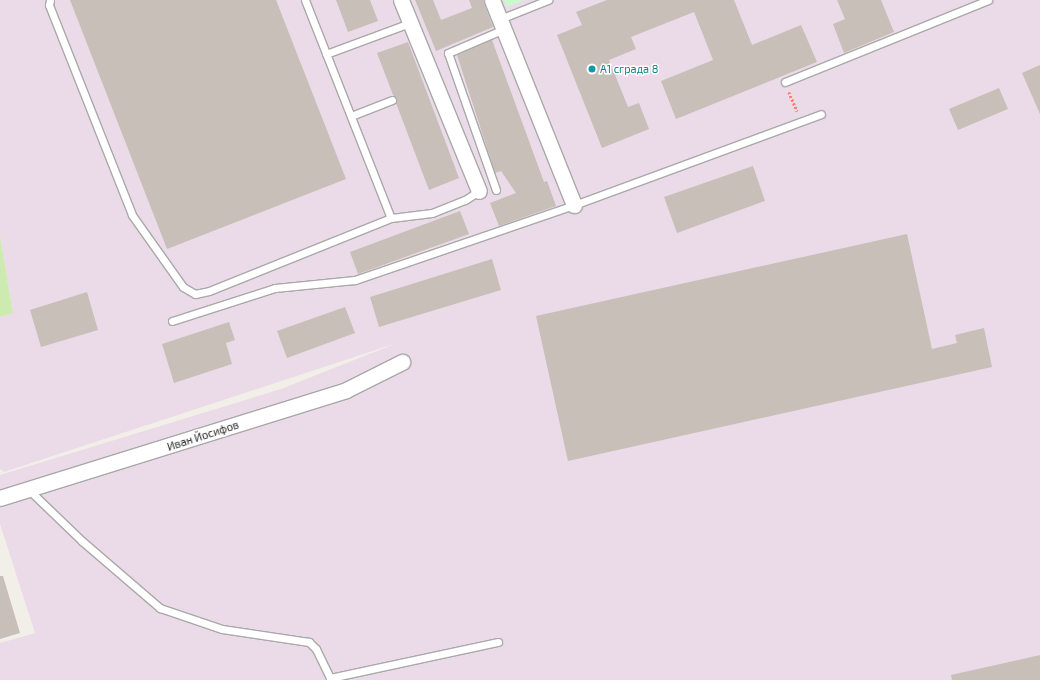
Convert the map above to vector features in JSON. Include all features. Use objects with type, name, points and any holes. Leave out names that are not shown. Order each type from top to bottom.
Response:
[{"type":"street","points":[[401,0],[479,191]]},
{"type":"street","points":[[492,0],[574,205]]},
{"type":"street","name":"Иван Йосифов","points":[[0,498],[346,390],[402,362]]},
{"type":"lane","points":[[50,0],[49,5],[132,215],[182,288],[195,294],[209,291],[392,218],[432,213],[465,200],[479,191]]},
{"type":"lane","points":[[305,0],[350,116],[392,218]]},
{"type":"lane","points":[[496,190],[448,53],[548,0]]},
{"type":"lane","points":[[785,82],[988,0]]},
{"type":"lane","points":[[326,54],[410,23]]},
{"type":"lane","points":[[350,116],[392,100]]},
{"type":"lane","points":[[172,321],[275,288],[355,280],[574,205],[821,114]]},
{"type":"lane","points":[[28,489],[82,541],[160,608],[222,629],[309,642],[316,649],[330,678],[498,642]]},
{"type":"path","points":[[785,82],[801,122]]},
{"type":"shaded area","points":[[0,0],[1040,0],[1040,680],[0,680],[0,643],[35,633],[0,524],[0,475],[281,389],[397,343],[4,472],[0,469],[0,317],[13,313],[0,235]]},
{"type":"green space","points":[[504,0],[524,0],[507,7]]},
{"type":"green space","points":[[0,235],[13,313],[0,317]]},
{"type":"building","points":[[70,0],[276,0],[346,179],[167,249]]},
{"type":"building","points":[[336,0],[370,0],[378,21],[348,32]]},
{"type":"building","points":[[415,0],[433,0],[441,20],[472,8],[469,0],[483,0],[493,27],[436,51]]},
{"type":"building","points":[[607,0],[734,0],[752,45],[801,25],[817,62],[676,119],[661,81],[713,60],[694,12],[631,37],[636,49],[609,60],[628,107],[639,103],[649,129],[602,148],[557,35],[582,25],[576,12]]},
{"type":"building","points":[[837,0],[881,0],[894,32],[844,53],[833,24],[845,19]]},
{"type":"building","points":[[492,40],[544,182],[547,181],[556,206],[499,226],[490,203],[516,193],[501,171],[495,173],[457,55]]},
{"type":"building","points":[[408,42],[459,178],[429,190],[396,103],[397,99],[393,95],[377,53]]},
{"type":"building","points":[[1040,65],[1040,114],[1022,73]]},
{"type":"building","points":[[999,88],[1008,109],[958,130],[949,109]]},
{"type":"building","points":[[753,166],[765,201],[677,233],[664,197]]},
{"type":"building","points":[[460,211],[469,234],[358,274],[350,252]]},
{"type":"building","points":[[907,234],[932,349],[957,343],[955,335],[984,328],[992,367],[568,461],[536,316]]},
{"type":"building","points":[[492,259],[501,290],[379,327],[370,297]]},
{"type":"building","points":[[87,292],[98,330],[41,347],[30,310]]},
{"type":"building","points":[[345,307],[355,333],[287,358],[277,331]]},
{"type":"building","points":[[229,322],[235,340],[226,343],[232,364],[174,383],[162,344]]},
{"type":"building","points":[[0,576],[3,576],[20,633],[0,639]]},
{"type":"building","points":[[1040,655],[1040,680],[952,680],[951,675]]},
{"type":"place","name":"А1 сграда 8","points":[[592,69]]}]
